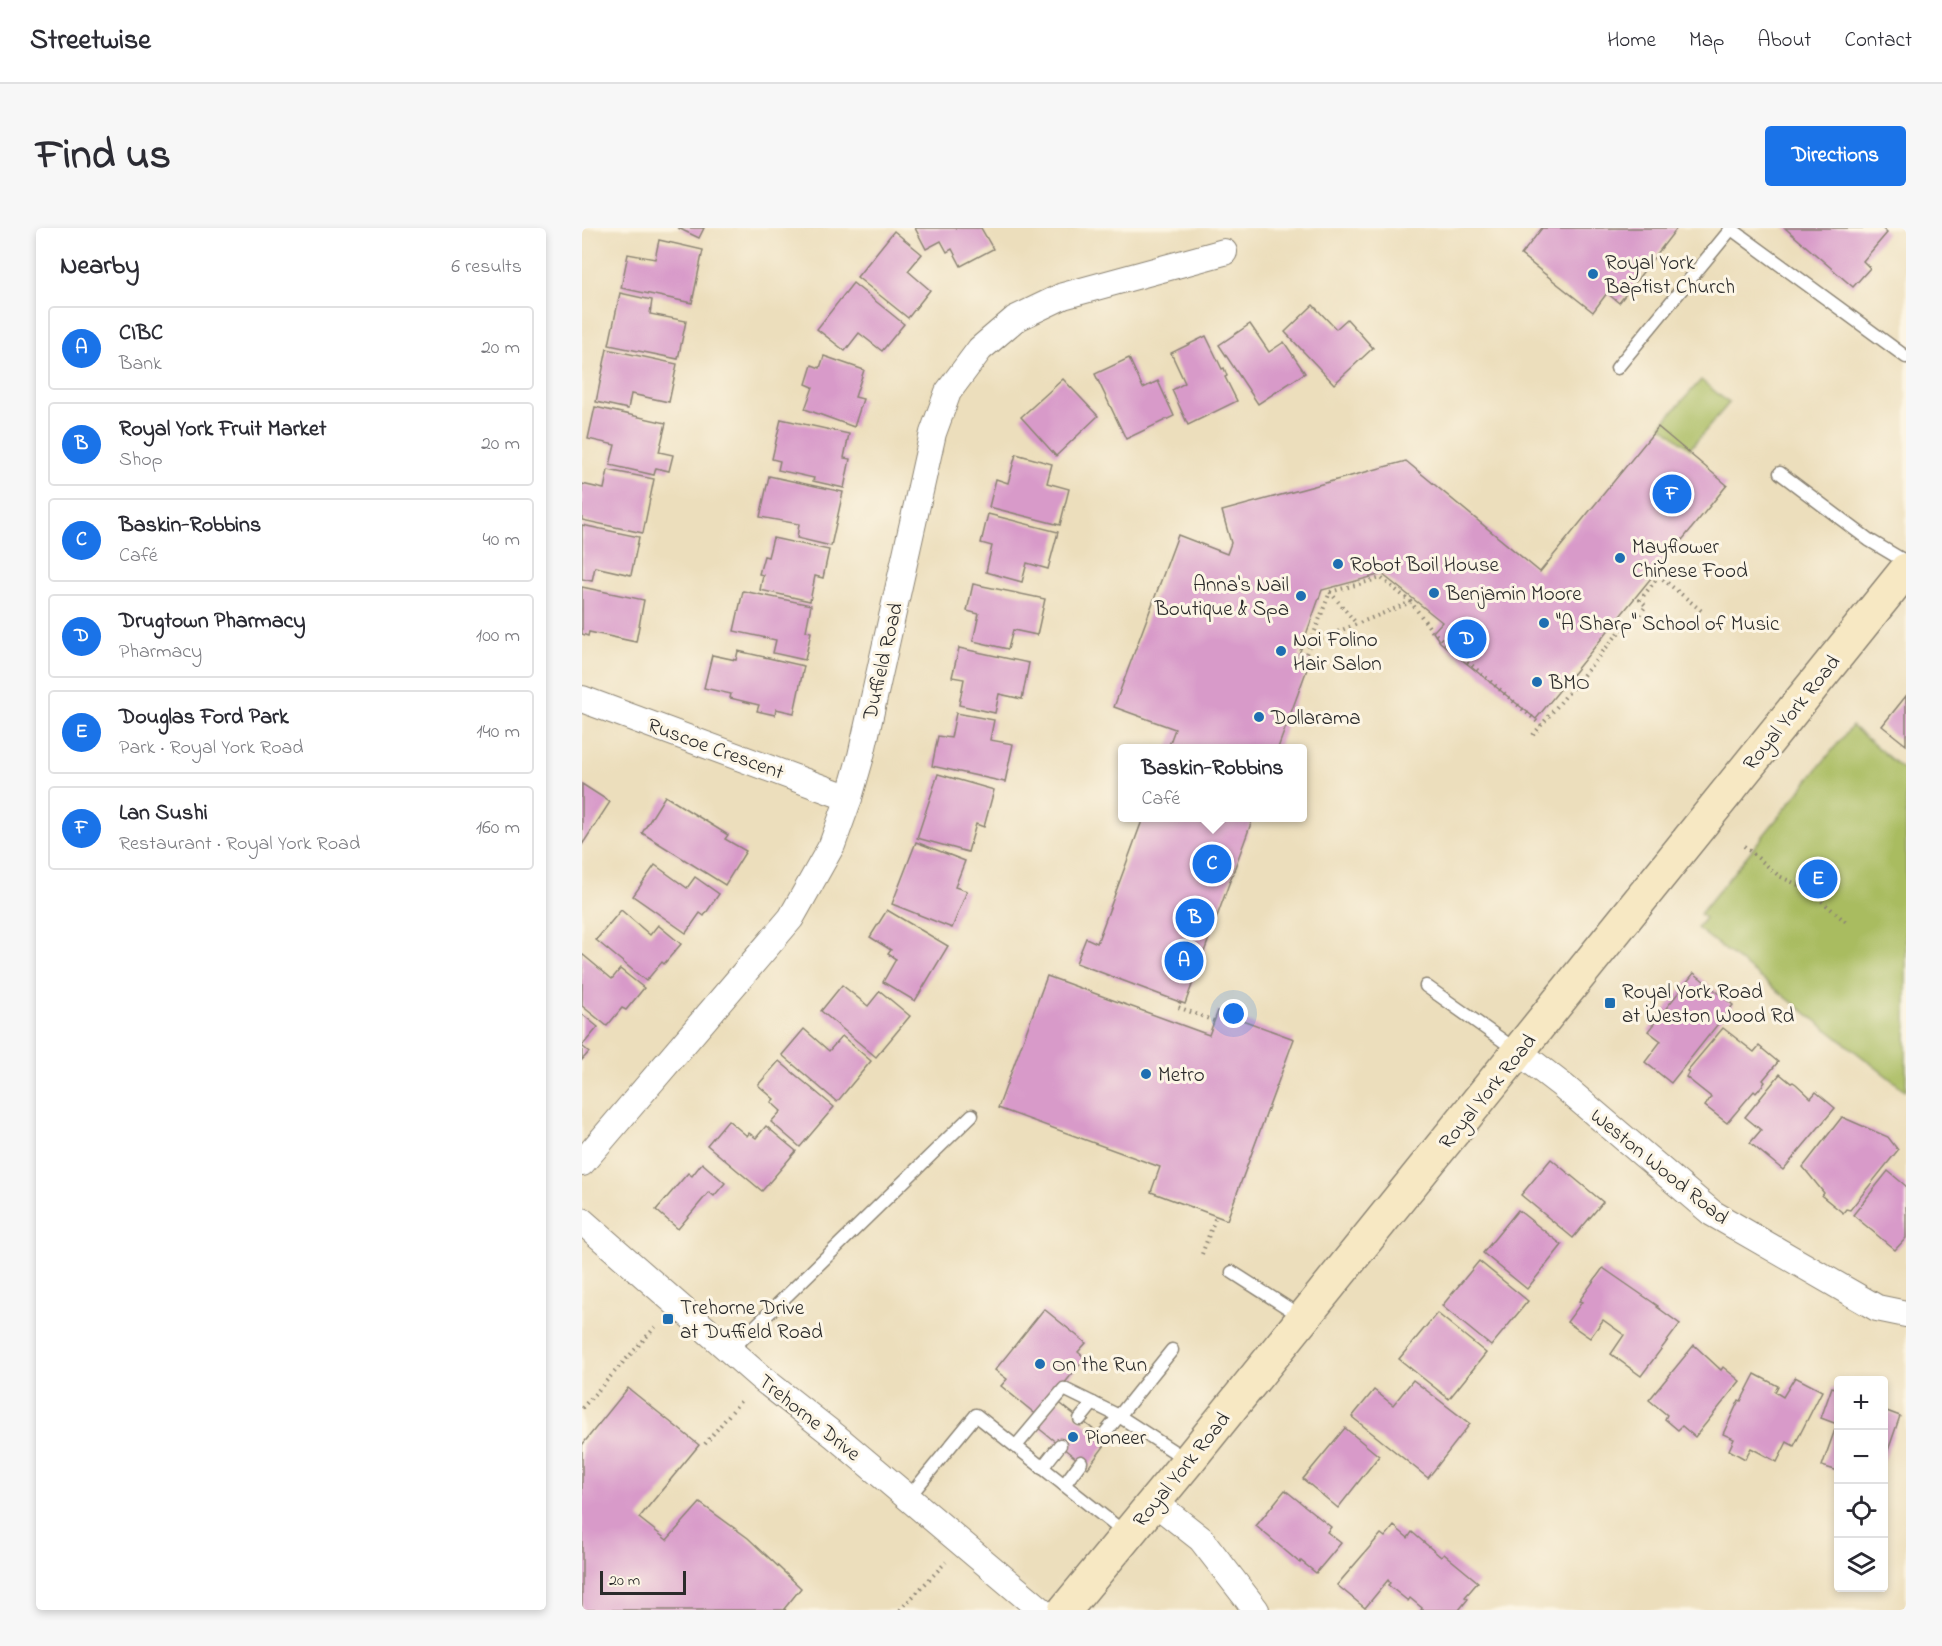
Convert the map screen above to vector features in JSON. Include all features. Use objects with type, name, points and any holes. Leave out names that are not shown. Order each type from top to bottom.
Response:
[{"type":"main road","name":"Royal York Road","points":[[1065,1610],[1519,1052],[1906,570]]},
{"type":"street","name":"Duffield Road","points":[[582,1163],[791,918],[832,845],[861,756],[933,433],[948,392],[980,349],[1015,319],[1063,296],[1224,252]]},
{"type":"street","name":"Ruscoe Crescent","points":[[582,699],[849,798]]},
{"type":"street","name":"Weston Wood Road","points":[[1519,1052],[1563,1086],[1712,1213],[1878,1308],[1906,1314]]},
{"type":"street","name":"Trehorne Drive","points":[[582,1221],[760,1377],[1041,1610]]},
{"type":"street","points":[[1155,1502],[1201,1539],[1256,1610]]},
{"type":"lane","points":[[1617,368],[1730,229],[1906,357]]},
{"type":"lane","points":[[1780,473],[1869,540],[1906,562]]},
{"type":"lane","points":[[1426,986],[1519,1052]]},
{"type":"lane","points":[[731,1350],[972,1115]]},
{"type":"lane","points":[[1232,1272],[1303,1318]]},
{"type":"lane","points":[[1102,1437],[1172,1350]]},
{"type":"lane","points":[[1016,1446],[1064,1389],[1119,1416],[1188,1461]]},
{"type":"lane","points":[[1080,1419],[1093,1402]]},
{"type":"lane","points":[[908,1498],[976,1415],[1127,1535]]},
{"type":"lane","points":[[1042,1468],[1060,1445]]},
{"type":"lane","points":[[1064,1485],[1081,1462]]},
{"type":"path","points":[[1533,735],[1621,630],[1630,625],[1646,606],[1640,600],[1659,576],[1703,612]]},
{"type":"path","points":[[1330,592],[1381,578],[1411,602],[1431,630],[1541,725]]},
{"type":"path","points":[[1330,592],[1357,624]]},
{"type":"path","points":[[1304,659],[1330,592]]},
{"type":"path","points":[[1309,644],[1411,602]]},
{"type":"path","points":[[1744,846],[1779,876],[1809,890],[1846,922]]},
{"type":"path","points":[[1180,1002],[1178,1007],[1214,1021]]},
{"type":"path","points":[[1202,1254],[1216,1216]]},
{"type":"path","points":[[582,1408],[676,1304]]},
{"type":"path","points":[[705,1444],[760,1377]]},
{"type":"path","points":[[900,1610],[963,1544]]},
{"type":"green space","points":[[1701,380],[1729,403],[1690,449],[1661,425]]},
{"type":"green space","points":[[1852,726],[1906,772],[1906,1091],[1697,928],[1705,918],[1700,914]]},
{"type":"building","points":[[678,228],[704,228],[699,238]]},
{"type":"building","points":[[915,228],[981,228],[993,249],[961,266],[952,249],[947,252],[941,241],[926,249]]},
{"type":"building","name":"Royal York Baptist Church","points":[[1542,228],[1677,228],[1619,303],[1607,293],[1593,312],[1521,255]]},
{"type":"building","points":[[1785,228],[1882,228],[1887,233],[1863,261],[1870,268],[1853,287]]},
{"type":"building","points":[[894,231],[922,254],[908,271],[930,290],[908,318],[857,277]]},
{"type":"building","points":[[659,240],[703,250],[692,303],[621,288],[628,254],[655,259]]},
{"type":"building","points":[[853,283],[904,324],[882,351],[859,333],[845,351],[817,329]]},
{"type":"building","points":[[620,293],[652,300],[650,314],[686,321],[678,359],[609,345]]},
{"type":"building","points":[[1313,305],[1336,329],[1347,319],[1373,348],[1334,384],[1285,332]]},
{"type":"building","points":[[1250,324],[1269,352],[1284,342],[1305,373],[1258,404],[1219,345]]},
{"type":"building","points":[[1206,336],[1222,369],[1224,368],[1227,376],[1225,377],[1237,401],[1188,425],[1172,390],[1185,383],[1171,353]]},
{"type":"building","points":[[607,349],[677,364],[669,402],[631,394],[628,409],[596,402]]},
{"type":"building","points":[[824,356],[864,370],[855,397],[863,399],[854,427],[805,409],[813,387],[806,384],[812,365],[820,368]]},
{"type":"building","points":[[1129,358],[1143,388],[1158,381],[1174,416],[1126,439],[1095,374]]},
{"type":"building","points":[[1063,379],[1098,416],[1056,456],[1021,417]]},
{"type":"building","points":[[595,407],[666,423],[659,452],[673,455],[669,471],[656,468],[654,475],[610,465],[615,445],[588,439]]},
{"type":"building","points":[[781,419],[849,434],[844,458],[850,459],[844,488],[778,470],[780,461],[772,459]]},
{"type":"building","points":[[1658,427],[1727,485],[1536,719],[1440,642],[1433,632],[1442,622],[1382,574],[1322,590],[1298,657],[1310,661],[1279,744],[1169,744],[1175,729],[1114,707],[1178,535],[1227,554],[1231,543],[1222,511],[1406,461],[1540,572]]},
{"type":"building","points":[[1016,454],[1052,464],[1047,483],[1069,489],[1060,525],[989,507],[996,479],[1008,483]]},
{"type":"building","points":[[608,470],[654,479],[643,533],[582,520],[582,484],[604,489]]},
{"type":"building","points":[[769,476],[843,492],[831,546],[797,538],[799,524],[760,517]]},
{"type":"building","points":[[988,514],[1058,532],[1048,569],[1027,563],[1022,582],[986,572],[992,546],[981,543]]},
{"type":"building","points":[[582,525],[639,537],[631,575],[595,567],[592,581],[582,579]]},
{"type":"building","points":[[773,538],[829,550],[823,578],[815,576],[810,601],[760,590],[763,575],[759,574],[764,556],[768,557]]},
{"type":"building","points":[[973,584],[1045,599],[1037,635],[1013,630],[1008,649],[973,641],[979,614],[967,611]]},
{"type":"building","points":[[582,587],[644,600],[636,642],[589,632],[588,636],[582,634]]},
{"type":"building","points":[[743,591],[811,605],[806,631],[811,632],[805,660],[773,653],[776,640],[734,631]]},
{"type":"building","points":[[959,648],[1029,663],[1022,699],[999,694],[995,713],[959,705],[964,679],[952,677]]},
{"type":"building","points":[[738,651],[804,666],[794,713],[776,709],[775,715],[757,711],[759,705],[730,698],[731,694],[704,688],[712,655],[736,660]]},
{"type":"building","points":[[1906,696],[1906,745],[1882,726]]},
{"type":"building","points":[[956,713],[994,720],[990,740],[1013,744],[1005,782],[932,766],[938,736],[951,738]]},
{"type":"building","points":[[938,774],[994,790],[984,827],[976,824],[968,852],[917,838]]},
{"type":"building","points":[[582,784],[610,802],[582,845]]},
{"type":"building","points":[[665,796],[728,835],[725,839],[746,851],[725,885],[642,833]]},
{"type":"building","points":[[1142,822],[1252,822],[1185,1004],[1076,963],[1086,938],[1097,943]]},
{"type":"building","points":[[916,842],[965,861],[955,887],[967,891],[952,928],[892,904]]},
{"type":"building","points":[[655,865],[687,888],[695,877],[719,894],[704,916],[700,913],[686,933],[633,896]]},
{"type":"building","points":[[621,910],[650,935],[658,925],[681,944],[646,981],[596,940]]},
{"type":"building","points":[[887,910],[948,946],[915,1001],[883,982],[896,959],[888,954],[891,950],[870,937]]},
{"type":"building","points":[[582,954],[612,979],[620,969],[644,988],[626,1010],[622,1008],[607,1026],[582,1006]]},
{"type":"building","points":[[1694,973],[1733,1005],[1671,1083],[1645,1062],[1661,1041],[1648,1031]]},
{"type":"building","name":"Metro","points":[[1047,976],[1209,1035],[1218,1011],[1294,1039],[1227,1220],[1151,1192],[1160,1167],[998,1108]]},
{"type":"building","points":[[842,985],[868,1006],[880,991],[910,1016],[876,1057],[821,1011]]},
{"type":"building","points":[[582,1014],[598,1027],[582,1046]]},
{"type":"building","points":[[1723,1028],[1754,1052],[1759,1046],[1778,1062],[1763,1080],[1765,1082],[1756,1093],[1754,1091],[1727,1123],[1705,1106],[1711,1097],[1686,1077],[1689,1072],[1687,1071]]},
{"type":"building","points":[[804,1029],[829,1051],[842,1036],[871,1061],[837,1102],[782,1055]]},
{"type":"building","points":[[582,1046],[589,1052],[582,1060]]},
{"type":"building","points":[[779,1061],[834,1107],[800,1147],[771,1122],[781,1111],[771,1102],[774,1099],[758,1085]]},
{"type":"building","points":[[1780,1074],[1791,1083],[1796,1084],[1811,1098],[1816,1092],[1835,1108],[1783,1170],[1750,1143],[1761,1130],[1745,1117]]},
{"type":"building","points":[[1842,1117],[1888,1137],[1898,1150],[1850,1210],[1846,1209],[1843,1213],[1822,1196],[1824,1193],[1803,1167]]},
{"type":"building","points":[[728,1120],[747,1136],[749,1133],[756,1138],[766,1126],[796,1151],[762,1191],[707,1145]]},
{"type":"building","points":[[1551,1159],[1603,1202],[1573,1238],[1521,1195]]},
{"type":"building","points":[[702,1163],[725,1183],[714,1196],[709,1192],[678,1229],[656,1210],[688,1173],[692,1176]]},
{"type":"building","points":[[1888,1171],[1906,1186],[1906,1238],[1895,1250],[1853,1215]]},
{"type":"building","points":[[1518,1210],[1562,1245],[1527,1289],[1483,1253]]},
{"type":"building","points":[[1479,1261],[1528,1301],[1491,1346],[1442,1306]]},
{"type":"building","points":[[1603,1268],[1680,1324],[1641,1376],[1611,1354],[1624,1335],[1603,1320],[1590,1338],[1567,1322]]},
{"type":"building","name":"On the Run","points":[[1044,1309],[1086,1343],[1078,1352],[1085,1358],[1038,1416],[1001,1386],[1007,1379],[995,1370]]},
{"type":"building","points":[[1437,1313],[1486,1353],[1449,1399],[1399,1359]]},
{"type":"building","points":[[1694,1345],[1721,1370],[1723,1367],[1740,1381],[1695,1437],[1682,1426],[1678,1430],[1665,1419],[1667,1415],[1649,1400]]},
{"type":"building","points":[[1755,1374],[1778,1386],[1775,1392],[1783,1397],[1795,1377],[1822,1391],[1794,1446],[1787,1442],[1777,1462],[1751,1448],[1745,1459],[1729,1450],[1734,1439],[1723,1434],[1739,1400],[1741,1401]]},
{"type":"building","points":[[1413,1380],[1470,1424],[1428,1478],[1352,1417],[1374,1390],[1393,1405]]},
{"type":"building","points":[[1832,1387],[1834,1388],[1834,1423],[1821,1418]]},
{"type":"building","points":[[628,1388],[699,1445],[639,1518],[667,1540],[700,1503],[748,1538],[801,1588],[784,1609],[786,1610],[582,1610],[582,1445]]},
{"type":"building","points":[[1057,1401],[1108,1441],[1088,1468],[1037,1427]]},
{"type":"building","points":[[1888,1412],[1900,1416],[1888,1450]]},
{"type":"building","points":[[1345,1428],[1379,1456],[1338,1508],[1303,1479]]},
{"type":"building","points":[[1834,1432],[1834,1470],[1822,1466]]},
{"type":"building","points":[[1285,1490],[1331,1527],[1327,1532],[1341,1543],[1316,1573],[1301,1561],[1300,1563],[1256,1526]]},
{"type":"building","points":[[1394,1526],[1408,1538],[1412,1532],[1441,1557],[1444,1554],[1478,1582],[1465,1597],[1468,1599],[1459,1610],[1421,1610],[1422,1608],[1410,1598],[1408,1601],[1388,1585],[1390,1583],[1388,1580],[1365,1608],[1337,1585],[1381,1534],[1385,1537]]},
{"type":"place","name":"Royal York Baptist Church","points":[[1593,274]]},
{"type":"place","name":"Lan Sushi","points":[[1672,494]]},
{"type":"place","name":"Mayflower Chinese Food","points":[[1620,558]]},
{"type":"place","name":"Robot Boil House","points":[[1338,564]]},
{"type":"place","name":"Benjamin Moore","points":[[1434,593]]},
{"type":"place","name":"Anna's Nail Boutique & Spa","points":[[1301,596]]},
{"type":"place","name":"\"A Sharp\" School of Music","points":[[1544,623]]},
{"type":"place","name":"Drugtown Pharmacy","points":[[1467,639]]},
{"type":"place","name":"Noi Folino Hair Salon","points":[[1281,651]]},
{"type":"place","name":"BMO","points":[[1537,682]]},
{"type":"place","name":"Dollarama","points":[[1259,717]]},
{"type":"place","name":"Baskin-Robbins","points":[[1212,864]]},
{"type":"place","name":"Douglas Ford Park","points":[[1818,879]]},
{"type":"place","name":"Royal York Fruit Market","points":[[1195,918]]},
{"type":"place","name":"CIBC","points":[[1184,961]]},
{"type":"place","name":"Royal York Road at Weston Wood Rd","points":[[1610,1003]]},
{"type":"place","name":"Metro","points":[[1146,1074]]},
{"type":"place","name":"Trehorne Drive at Duffield Road","points":[[668,1319]]},
{"type":"place","name":"On the Run","points":[[1040,1364]]},
{"type":"place","name":"Pioneer","points":[[1073,1437]]}]
